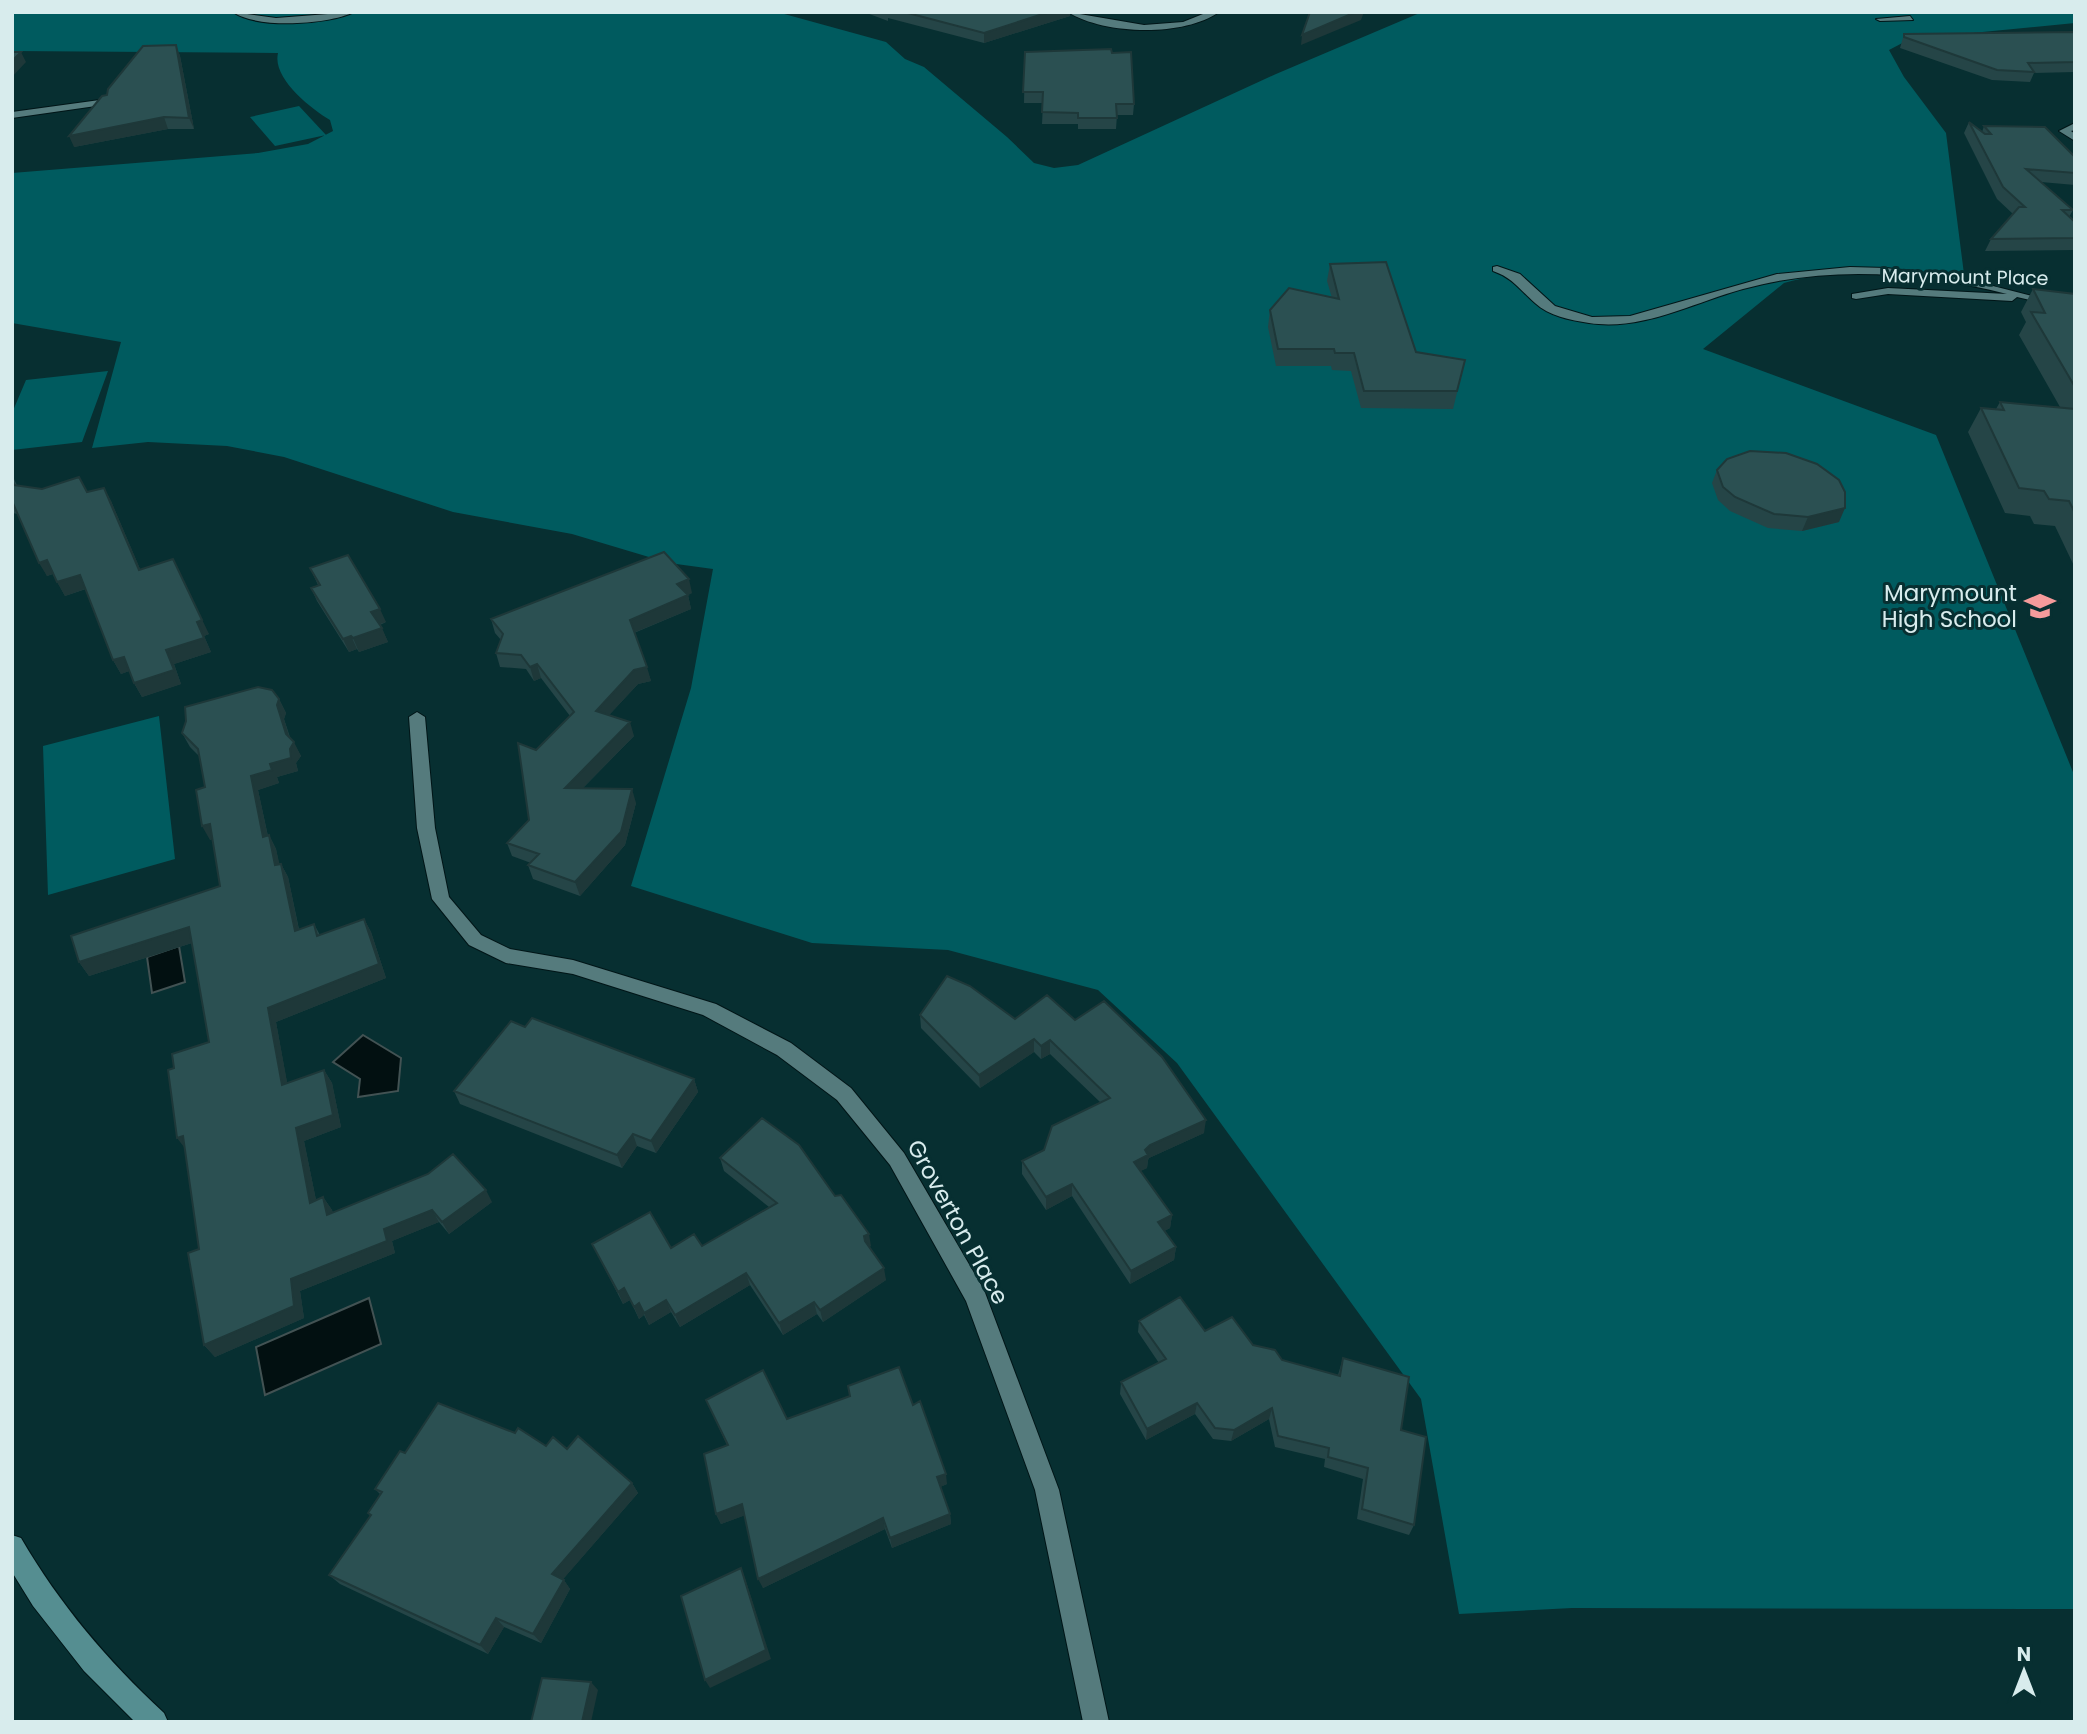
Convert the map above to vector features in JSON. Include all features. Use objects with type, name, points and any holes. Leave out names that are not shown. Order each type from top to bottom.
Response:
[{"type":"main road","points":[[12,1546],[38,1594],[75,1643],[155,1722]]},
{"type":"street","points":[[237,12],[251,18],[287,20],[350,12]]},
{"type":"street","points":[[1072,12],[1095,22],[1136,26],[1182,24],[1215,12]]},
{"type":"street","points":[[1880,19],[1910,18]]},
{"type":"street","points":[[12,116],[107,102]]},
{"type":"street","points":[[2075,126],[2064,131],[2075,138]]},
{"type":"street","name":"Marymount Place","points":[[1497,269],[1515,274],[1545,305],[1591,320],[1623,321],[1657,314],[1772,278],[1850,269],[1945,278],[2035,296],[1965,298],[1888,291],[1856,296]]},
{"type":"street","name":"Groverton Place","points":[[417,717],[426,828],[441,899],[475,940],[506,956],[573,967],[709,1009],[784,1049],[844,1094],[897,1159],[976,1297],[1047,1490],[1096,1722]]},
{"type":"shaded area","points":[[12,12],[777,12],[886,42],[905,59],[924,67],[1034,163],[1054,168],[1078,165],[1276,74],[1422,12],[2075,12],[2075,23],[1910,39],[1889,50],[1904,77],[1946,133],[1964,274],[1961,285],[1895,276],[1850,274],[1784,283],[1703,349],[1936,435],[2075,777],[2075,1609],[1572,1608],[1459,1614],[1421,1399],[1177,1063],[1098,990],[948,950],[812,943],[631,886],[691,688],[713,569],[669,563],[572,534],[453,512],[284,457],[227,446],[148,442],[92,448],[121,342],[12,323],[12,173],[258,153],[308,144],[333,131],[330,120],[303,100],[287,82],[278,63],[278,53],[12,51]]},
{"type":"shaded area","points":[[299,106],[326,135],[275,146],[250,117]]},
{"type":"shaded area","points":[[108,371],[82,442],[12,450],[12,413],[26,380]]},
{"type":"shaded area","points":[[159,716],[175,859],[48,895],[43,746]]},
{"type":"shaded area","points":[[179,946],[185,982],[152,993],[147,957]]},
{"type":"shaded area","points":[[363,1035],[401,1058],[398,1091],[358,1097],[360,1079],[333,1062]]},
{"type":"shaded area","points":[[369,1298],[381,1344],[265,1395],[256,1347]]},
{"type":"building","points":[[904,12],[1049,12],[984,33]]},
{"type":"building","points":[[1310,12],[1356,12],[1302,35]]},
{"type":"building","points":[[2075,32],[2075,62],[2028,63],[2034,72],[1997,70],[1904,37],[1904,34]]},
{"type":"building","points":[[176,45],[189,118],[164,117],[69,136],[102,96],[107,95],[108,89],[143,46]]},
{"type":"building","points":[[1111,49],[1112,53],[1131,52],[1134,104],[1116,104],[1117,118],[1078,118],[1078,113],[1042,112],[1043,92],[1023,92],[1025,52]]},
{"type":"building","points":[[12,52],[21,52],[12,61]]},
{"type":"building","points":[[1969,122],[1985,134],[1991,134],[1984,126],[2045,127],[2075,157],[2075,173],[2026,169],[2073,210],[2062,210],[2075,222],[2075,238],[1991,239],[2019,207],[2025,207],[2003,187]]},
{"type":"building","points":[[1386,262],[1416,352],[1465,360],[1457,391],[1364,391],[1354,353],[1335,353],[1334,349],[1278,349],[1270,310],[1289,288],[1339,299],[1330,264]]},
{"type":"building","points":[[2033,289],[2075,294],[2075,387],[2031,312],[2045,313]]},
{"type":"building","points":[[2000,402],[2075,409],[2075,513],[2069,501],[2049,499],[2044,491],[2019,488],[1981,408],[2004,410]]},
{"type":"building","points":[[1750,451],[1786,453],[1817,464],[1839,480],[1845,492],[1845,508],[1808,517],[1774,514],[1735,497],[1723,487],[1717,470],[1727,459]]},
{"type":"building","points":[[79,477],[87,492],[104,488],[139,570],[173,559],[202,620],[197,622],[204,638],[166,650],[174,670],[134,683],[124,657],[113,660],[80,575],[57,582],[47,560],[39,563],[12,501],[12,479],[14,485],[42,489]]},
{"type":"building","points":[[664,552],[689,579],[677,584],[688,595],[630,620],[647,667],[634,670],[596,711],[630,722],[565,788],[632,789],[621,832],[575,882],[528,865],[539,854],[507,843],[529,820],[518,743],[536,750],[574,712],[537,664],[530,667],[521,655],[496,653],[503,634],[491,619]]},
{"type":"building","points":[[348,555],[380,609],[371,612],[382,628],[343,639],[311,588],[320,585],[310,568]]},
{"type":"building","points":[[258,687],[272,690],[279,699],[277,705],[286,734],[294,742],[290,749],[291,758],[270,764],[272,770],[251,776],[263,837],[269,835],[275,865],[281,864],[295,931],[314,924],[317,936],[364,919],[379,964],[268,1008],[282,1085],[324,1070],[333,1115],[296,1128],[310,1203],[323,1197],[327,1215],[428,1174],[453,1154],[486,1190],[442,1222],[432,1210],[384,1229],[387,1241],[291,1279],[294,1306],[204,1345],[188,1253],[199,1249],[183,1136],[177,1138],[168,1070],[174,1068],[172,1054],[209,1042],[189,927],[79,962],[71,936],[220,886],[210,824],[202,826],[196,790],[205,787],[198,749],[182,733],[186,721],[185,707]]},
{"type":"building","points":[[947,976],[970,986],[1015,1019],[1047,995],[1075,1020],[1104,1001],[1162,1057],[1206,1120],[1150,1145],[1145,1150],[1148,1155],[1134,1162],[1172,1215],[1158,1222],[1176,1247],[1131,1271],[1072,1184],[1046,1197],[1022,1161],[1044,1150],[1052,1126],[1110,1098],[1050,1040],[1041,1046],[1034,1039],[979,1075],[920,1015]]},
{"type":"building","points":[[532,1018],[694,1079],[651,1141],[633,1134],[617,1155],[454,1091],[511,1021],[525,1027]]},
{"type":"building","points":[[762,1118],[799,1145],[835,1196],[841,1195],[869,1234],[864,1236],[865,1241],[884,1268],[820,1310],[814,1302],[779,1323],[746,1273],[675,1315],[666,1300],[644,1313],[639,1303],[634,1307],[624,1288],[618,1292],[592,1244],[650,1212],[671,1248],[694,1234],[702,1246],[777,1203],[720,1158]]},
{"type":"building","points":[[1180,1297],[1205,1331],[1232,1317],[1253,1345],[1275,1350],[1282,1360],[1340,1376],[1343,1358],[1409,1377],[1401,1430],[1426,1437],[1414,1525],[1362,1509],[1368,1468],[1328,1457],[1329,1448],[1278,1436],[1272,1408],[1234,1430],[1215,1428],[1197,1403],[1147,1429],[1121,1382],[1166,1359],[1139,1321]]},
{"type":"building","points":[[899,1367],[913,1405],[920,1401],[946,1474],[937,1477],[950,1514],[890,1538],[883,1518],[758,1579],[742,1504],[716,1514],[704,1454],[728,1445],[706,1400],[763,1370],[787,1419],[850,1396],[848,1386]]},
{"type":"building","points":[[438,1403],[515,1433],[518,1428],[546,1446],[553,1437],[567,1449],[578,1436],[632,1483],[552,1574],[564,1580],[533,1634],[496,1618],[480,1645],[329,1575],[371,1515],[368,1513],[382,1492],[375,1489],[400,1451],[405,1453]]},
{"type":"building","points":[[741,1568],[766,1650],[705,1680],[681,1596]]},
{"type":"building","points":[[542,1678],[591,1682],[582,1722],[531,1722]]},
{"type":"place","name":"Marymount High School","points":[[2040,606]]}]
